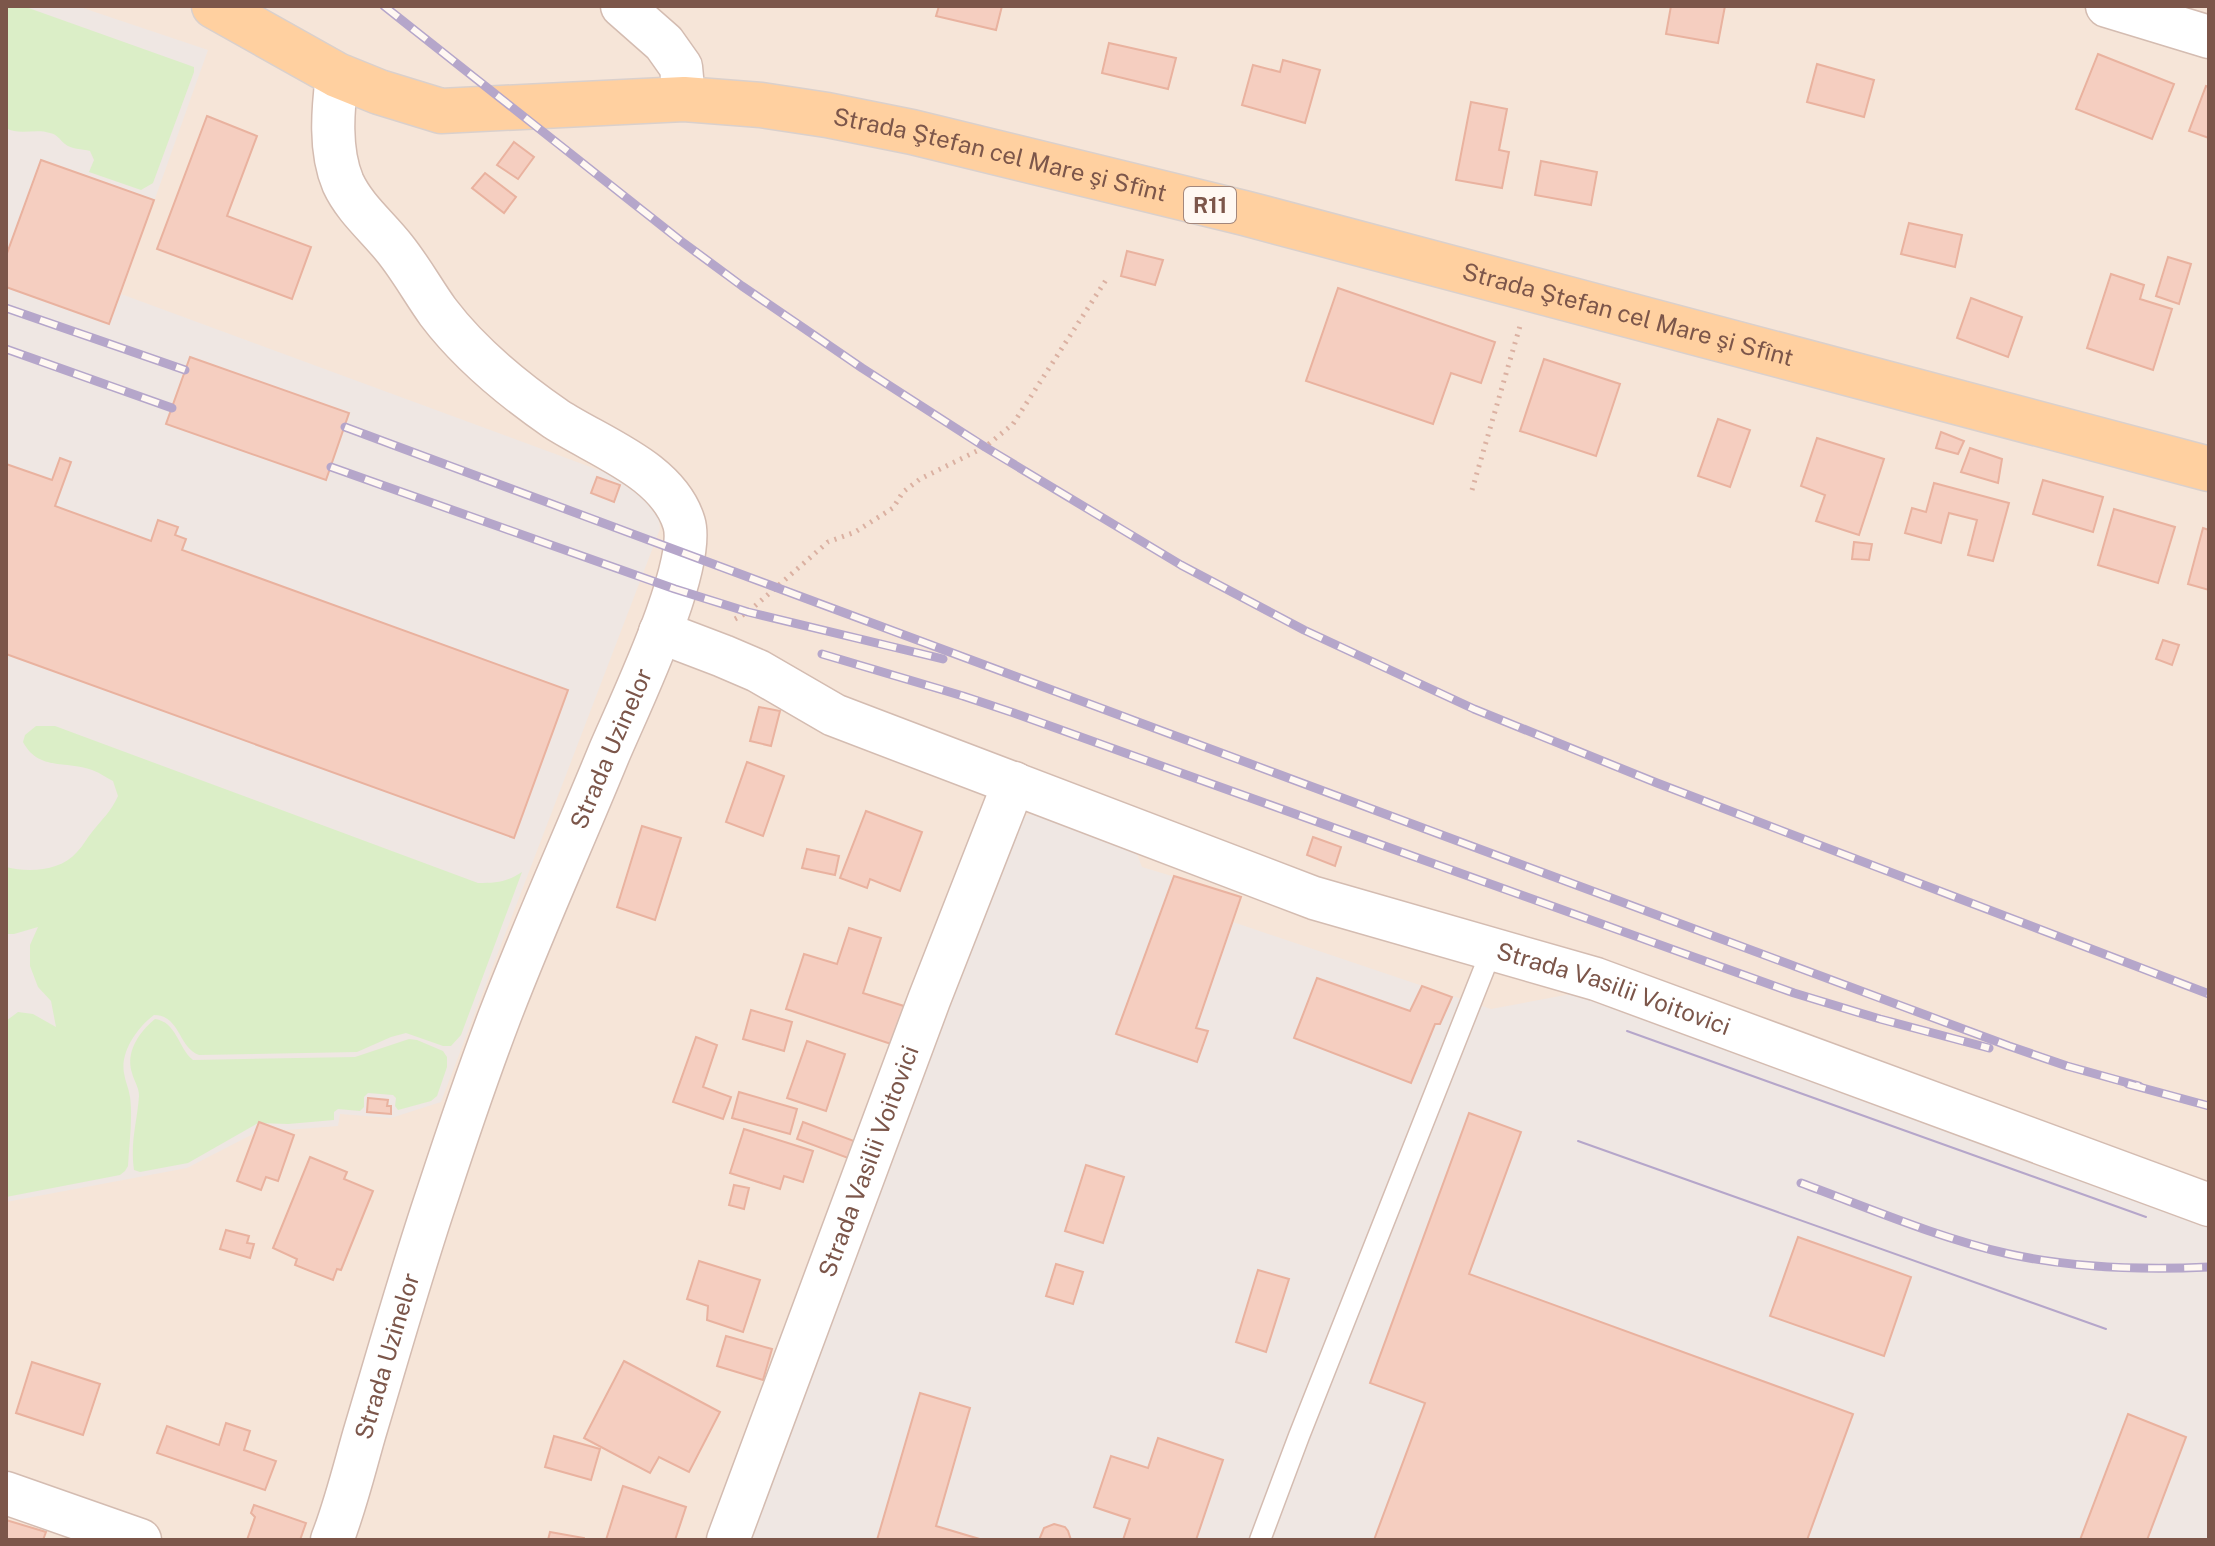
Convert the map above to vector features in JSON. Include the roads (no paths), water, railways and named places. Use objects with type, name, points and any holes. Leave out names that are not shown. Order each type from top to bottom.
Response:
[{"type":"main road","name":"Strada Ştefan cel Mare şi Sfînt","points":[[214,6],[337,75],[441,111],[684,99],[761,105],[912,132],[1244,213],[2209,469]]},
{"type":"street","points":[[622,6],[664,43],[681,67],[684,99]]},
{"type":"street","points":[[2107,6],[2209,37]]},
{"type":"street","name":"Strada Uzinelor","points":[[332,1540],[437,1196],[490,1044],[660,632],[685,554],[686,535],[678,508],[668,493],[641,470],[527,397],[461,340],[396,250],[355,204],[343,183],[336,161],[334,106],[337,75]]},
{"type":"street","name":"Strada Vasilii Voitovici","points":[[660,632],[758,671],[834,715],[1314,898],[1596,979],[2209,1205]]},
{"type":"street","name":"Strada Vasilii Voitovici","points":[[728,1540],[929,1000],[1014,783]]},
{"type":"street","points":[[6,1493],[140,1540]]},
{"type":"lane","points":[[1260,1540],[1492,949]]},
{"type":"tram line","points":[[1627,1031],[2146,1217]]},
{"type":"tram line","points":[[1578,1141],[2106,1329]]},
{"type":"railway","points":[[384,6],[742,286],[985,447],[1181,565],[1304,630],[1474,709],[1657,783],[2209,994]]},
{"type":"railway","points":[[6,308],[185,370]]},
{"type":"railway","points":[[6,349],[172,408]]},
{"type":"railway","points":[[345,427],[2009,1046],[2139,1086]]},
{"type":"railway","points":[[331,467],[748,612],[943,659]]},
{"type":"railway","points":[[822,654],[1014,713],[1794,993],[1989,1048]]},
{"type":"railway","points":[[2128,1084],[2209,1106]]},
{"type":"railway","points":[[1801,1183],[1930,1231],[2009,1254],[2108,1267],[2209,1267]]}]
